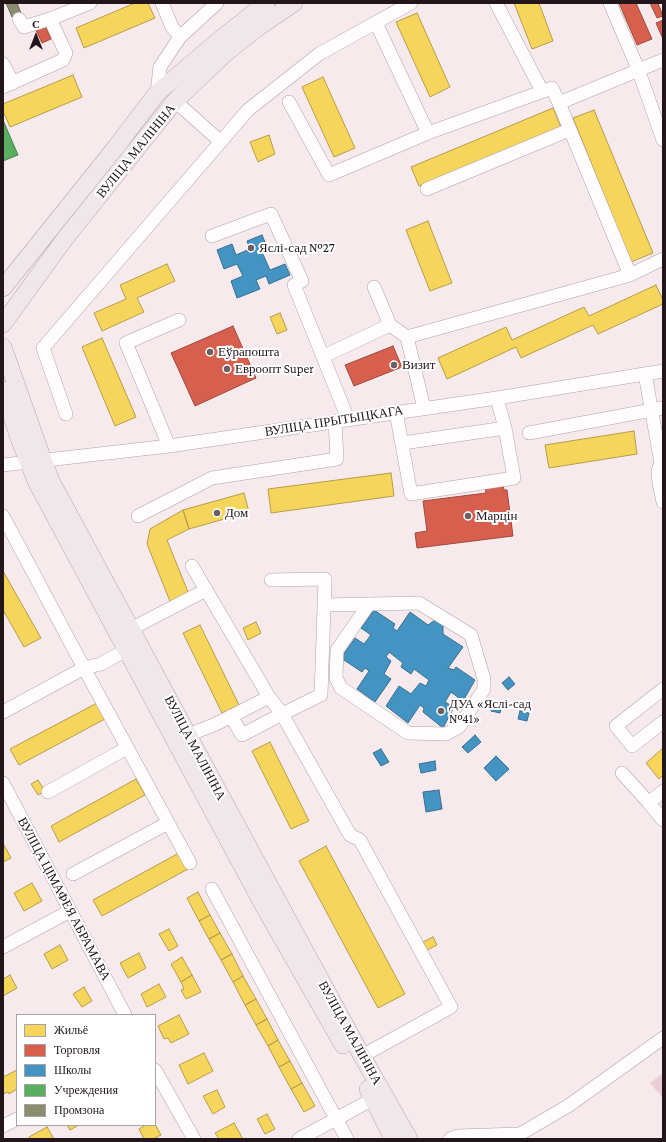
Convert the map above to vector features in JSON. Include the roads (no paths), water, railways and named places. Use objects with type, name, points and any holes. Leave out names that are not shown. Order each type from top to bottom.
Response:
[{"type":"main road","name":"ВУЛІЦА МАЛІНІНА","points":[[6,282],[116,147],[157,93],[218,41],[266,3]]},
{"type":"main road","name":"ВУЛІЦА МАЛІНІНА","points":[[3,324],[64,240],[175,101],[227,52],[260,26],[294,3]]},
{"type":"main road","name":"ВУЛІЦА МАЛІНІНА","points":[[3,346],[35,461]]},
{"type":"main road","name":"ВУЛІЦА МАЛІНІНА","points":[[3,390],[35,461],[52,481],[124,632],[188,735],[362,1056],[409,1139]]},
{"type":"main road","name":"ВУЛІЦА МАЛІНІНА","points":[[124,632],[126,650],[262,903],[373,1099],[393,1139]]},
{"type":"street","points":[[19,19],[24,27],[50,19],[90,3]]},
{"type":"street","points":[[162,3],[172,27],[180,37]]},
{"type":"street","name":"ВУЛІЦА МАЛІНІНА","points":[[157,93],[160,66],[180,37],[217,3]]},
{"type":"street","points":[[66,414],[43,348],[248,110],[319,54],[410,3]]},
{"type":"street","points":[[496,3],[542,91]]},
{"type":"street","points":[[610,3],[638,70],[663,140]]},
{"type":"street","points":[[3,64],[8,85],[62,60],[66,53],[50,19]]},
{"type":"street","points":[[376,23],[428,133]]},
{"type":"street","points":[[559,103],[663,60]]},
{"type":"street","points":[[289,102],[329,175],[428,133],[552,88],[630,276]]},
{"type":"street","points":[[175,101],[221,142]]},
{"type":"street","points":[[427,189],[569,130]]},
{"type":"street","points":[[212,236],[271,214],[302,281],[294,285],[324,356],[348,419]]},
{"type":"street","points":[[407,337],[630,276],[663,259]]},
{"type":"street","points":[[374,287],[390,325],[407,337],[424,408]]},
{"type":"street","points":[[170,446],[126,343],[179,320]]},
{"type":"street","points":[[324,356],[390,325]]},
{"type":"street","name":"ВУЛІЦА ПРЫТЫЦКАГА","points":[[3,465],[170,446],[497,398],[663,371]]},
{"type":"street","points":[[645,374],[658,409],[662,463],[658,471],[663,502]]},
{"type":"street","points":[[396,412],[403,443],[411,494],[426,492],[514,478],[505,428],[497,398]]},
{"type":"street","points":[[529,433],[658,409]]},
{"type":"street","points":[[138,516],[212,478],[337,459],[335,421]]},
{"type":"street","points":[[403,443],[505,428]]},
{"type":"street","points":[[3,516],[190,863]]},
{"type":"street","points":[[192,566],[270,697],[282,714],[350,835],[360,840],[451,1007],[362,1056]]},
{"type":"street","points":[[231,716],[242,735],[321,695],[325,579],[271,580]]},
{"type":"street","points":[[124,632],[206,590]]},
{"type":"street","points":[[324,605],[369,604],[420,603],[472,635],[484,679],[484,689],[459,727],[446,734],[408,733],[341,688],[336,678],[337,650],[369,604]]},
{"type":"street","points":[[3,712],[84,668],[101,664],[126,650]]},
{"type":"street","points":[[663,689],[616,726],[632,746],[663,722]]},
{"type":"street","points":[[188,735],[216,724],[270,697]]},
{"type":"street","points":[[48,792],[128,748]]},
{"type":"street","points":[[622,773],[663,820]]},
{"type":"street","name":"ВУЛІЦА ЦІМАФЕЯ АБРАМАВА","points":[[3,783],[124,1014]]},
{"type":"street","points":[[649,803],[663,791]]},
{"type":"street","points":[[72,874],[168,823]]},
{"type":"street","points":[[212,888],[347,1139]]},
{"type":"street","points":[[3,947],[70,911]]},
{"type":"street","points":[[450,1139],[457,1136],[520,1134],[568,1106],[663,1038]]},
{"type":"street","points":[[156,1072],[194,1139]]},
{"type":"street","points":[[299,1139],[373,1099]]},
{"type":"street","points":[[3,1126],[16,1120]]},
{"type":"place","name":"Яслі-сад №27","points":[[251,248]]},
{"type":"place","name":"Еўрапошта","points":[[210,352]]},
{"type":"place","name":"Визит","points":[[394,365]]},
{"type":"place","name":"Евроопт Super","points":[[227,369]]},
{"type":"place","name":"Дом","points":[[217,513]]},
{"type":"place","name":"Марцін","points":[[468,516]]},
{"type":"place","name":"ДУА «Яслі-сад №41»","points":[[441,711]]}]
